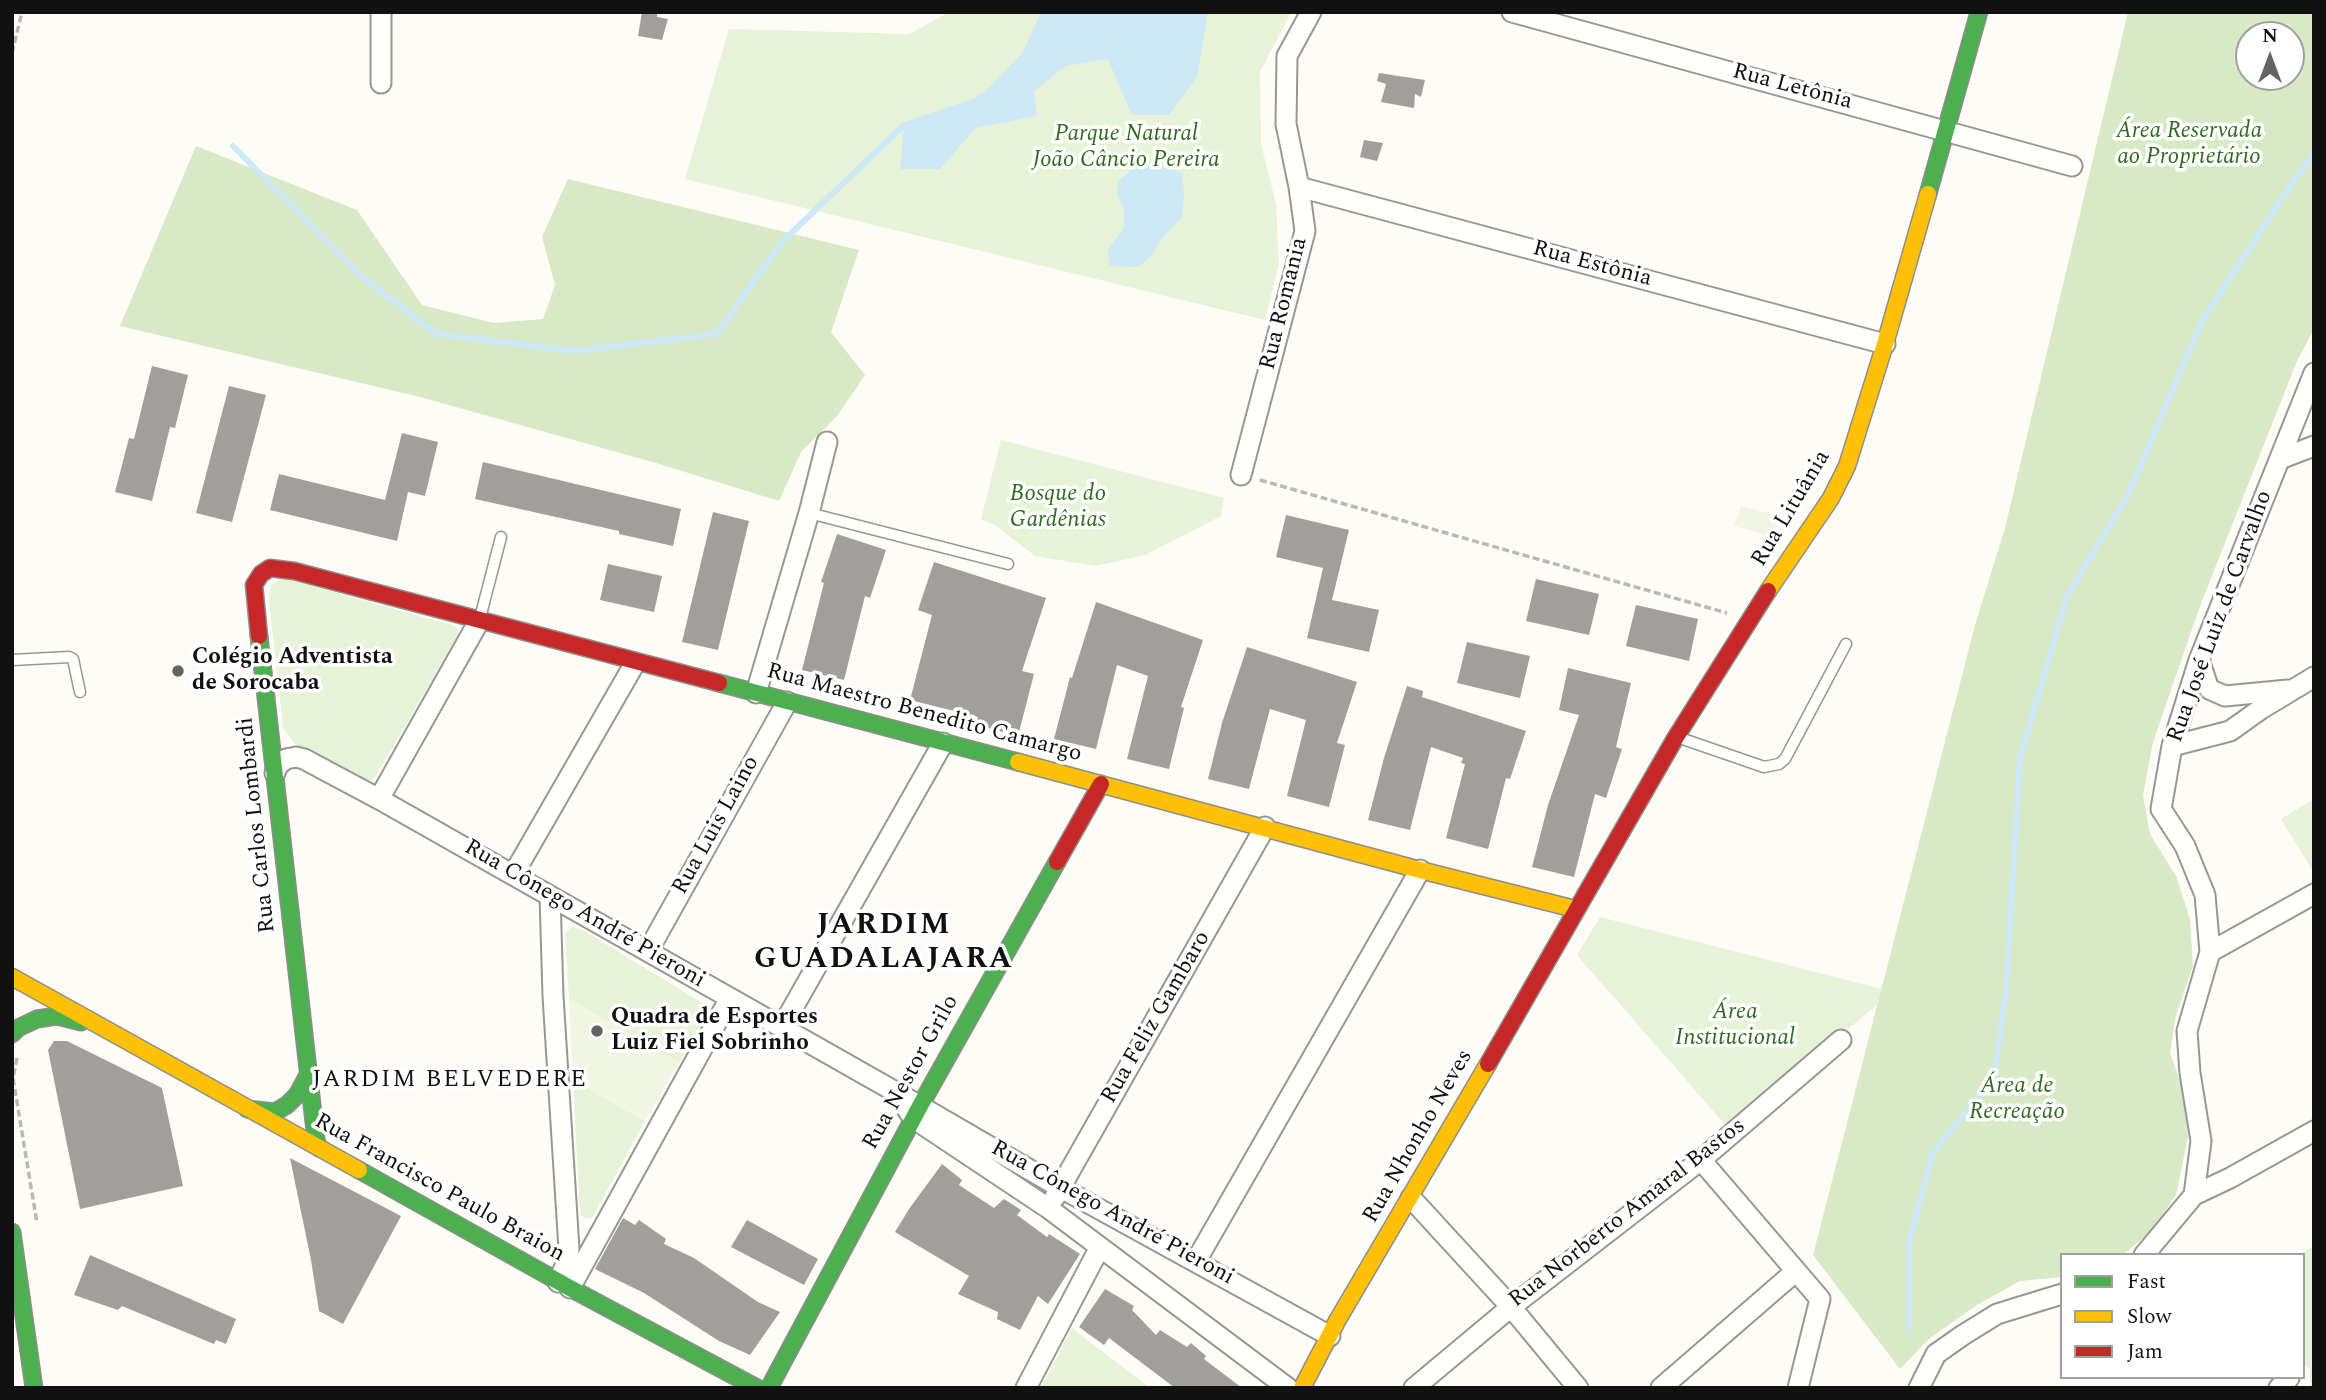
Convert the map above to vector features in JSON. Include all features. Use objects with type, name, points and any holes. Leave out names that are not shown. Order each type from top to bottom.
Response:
[{"type":"street","points":[[381,12],[381,83]]},
{"type":"street","name":"Rua Romania","points":[[1241,475],[1305,231],[1286,124],[1287,56],[1311,12]]},
{"type":"street","name":"Rua Letônia","points":[[1512,12],[2072,166]]},
{"type":"street","name":"Rua Lituânia","points":[[1575,909],[1676,737],[1842,477],[1853,451],[1885,344],[1979,12]]},
{"type":"street","name":"Rua Estônia","points":[[1299,187],[1885,344]]},
{"type":"street","name":"Rua José Luiz de Carvalho","points":[[2194,1195],[2201,1141],[2190,1073],[2187,1031],[2210,953],[2204,895],[2185,846],[2161,809],[2172,746],[2199,660],[2314,373]]},
{"type":"street","points":[[756,694],[827,442]]},
{"type":"street","points":[[2280,459],[2314,446]]},
{"type":"street","name":"Rua Maestro Benedito Camargo","points":[[261,573],[270,568],[294,572],[1575,909]]},
{"type":"street","name":"Rua Carlos Lombardi","points":[[261,573],[254,585],[255,602],[319,1148]]},
{"type":"street","points":[[379,799],[479,621]]},
{"type":"street","points":[[2199,660],[2209,689],[2225,696],[2293,690]]},
{"type":"street","points":[[513,875],[635,663]]},
{"type":"street","points":[[2172,746],[2230,731],[2314,677]]},
{"type":"street","name":"Rua Luis Laino","points":[[648,951],[787,702]]},
{"type":"street","points":[[782,1027],[943,743]]},
{"type":"street","name":"Rua Cônego André Pieroni","points":[[275,773],[278,765],[286,760],[296,757],[304,759],[894,1091],[916,1112],[1288,1388]]},
{"type":"street","name":"Rua Nestor Grilo","points":[[769,1388],[916,1112],[1101,784]]},
{"type":"street","name":"Rua Feliz Gambaro","points":[[1048,1208],[1265,827]]},
{"type":"street","points":[[1196,1261],[1420,870]]},
{"type":"street","points":[[2210,953],[2314,894]]},
{"type":"street","points":[[550,896],[553,996],[569,1250],[564,1285]]},
{"type":"street","name":"Rua Nhonho Neves","points":[[1302,1388],[1575,909]]},
{"type":"street","name":"Rua Francisco Paulo Braion","points":[[12,977],[564,1285],[757,1388]]},
{"type":"street","points":[[564,1285],[730,998]]},
{"type":"street","name":"Rua Francisco Paulo Braion","points":[[12,1034],[27,1023],[57,1016],[100,1028]]},
{"type":"street","name":"Rua Norberto Amaral Bastos","points":[[1414,1388],[1511,1307],[1701,1160],[1841,1040]]},
{"type":"street","points":[[244,1108],[275,1112],[297,1095],[309,1073]]},
{"type":"street","name":"Rua Cônego André Pieroni","points":[[916,1112],[1196,1261],[1330,1336]]},
{"type":"street","points":[[2146,1253],[2194,1195],[2314,1131]]},
{"type":"street","points":[[1701,1160],[1820,1299],[1798,1388]]},
{"type":"street","points":[[1411,1198],[1511,1307],[1578,1388]]},
{"type":"street","points":[[12,1232],[34,1388]]},
{"type":"street","points":[[1026,1388],[1100,1247]]},
{"type":"street","points":[[1661,1388],[1797,1271]]},
{"type":"street","points":[[1919,1388],[1936,1354],[1964,1335],[1997,1314],[2060,1295]]},
{"type":"lane","points":[[809,513],[1008,564]]},
{"type":"lane","points":[[479,621],[501,537]]},
{"type":"lane","points":[[1676,737],[1764,767],[1779,764],[1846,644]]},
{"type":"lane","points":[[12,660],[69,657],[73,659],[80,692]]},
{"type":"path","points":[[12,53],[22,12]]},
{"type":"path","points":[[1241,475],[1749,619]]},
{"type":"green space","name":"Parque Natural João Câncio Pereira","points":[[950,12],[1291,12],[1260,72],[1261,144],[1276,204],[1279,263],[1265,320],[685,179],[729,29],[909,34]]},
{"type":"green space","name":"Área de Recreação","points":[[2128,12],[2314,12],[2314,329],[2297,361],[2200,606],[2153,742],[2143,795],[2150,834],[2176,876],[2190,919],[2193,966],[2176,1015],[2170,1053],[2184,1093],[2188,1137],[2176,1195],[2153,1229],[2125,1253],[2060,1253],[2060,1277],[2020,1281],[1977,1305],[1930,1338],[1900,1369],[1813,1255],[1975,625],[2005,528]]},
{"type":"green space","points":[[196,146],[357,210],[422,305],[494,323],[543,319],[555,285],[542,237],[568,179],[859,250],[831,332],[865,375],[837,416],[801,452],[779,501],[656,463],[420,397],[120,326]]},
{"type":"green space","name":"Bosque do Gardênias","points":[[1001,440],[1224,498],[1221,516],[1145,555],[1095,566],[1035,556],[995,525],[981,519]]},
{"type":"green space","points":[[1741,506],[1779,516],[1774,537],[1734,526]]},
{"type":"green space","points":[[282,578],[452,625],[458,629],[458,635],[371,781],[295,744],[283,727],[269,602],[271,585]]},
{"type":"green space","points":[[2314,799],[2314,873],[2281,819]]},
{"type":"green space","name":"Área Institucional","points":[[1600,917],[1882,989],[1877,1005],[1728,1128],[1577,955]]},
{"type":"green space","points":[[571,927],[581,929],[704,1004],[707,1008],[705,1017],[679,1063],[569,999],[565,933]]},
{"type":"green space","name":"Quadra de Esportes Luiz Fiel Sobrinho","points":[[569,999],[679,1063],[645,1121],[573,1080]]},
{"type":"green space","points":[[573,1080],[645,1121],[592,1218],[580,1215]]},
{"type":"green space","points":[[2314,1246],[2314,1388],[2310,1387],[2310,1370],[2305,1366],[2305,1253],[2302,1253]]},
{"type":"green space","points":[[1072,1328],[1150,1388],[1041,1388]]},
{"type":"water","points":[[1041,12],[1208,12],[1197,77],[1169,115],[1132,115],[1108,59],[1066,66],[1034,91],[1037,116],[976,128],[940,169],[900,169],[904,125],[976,101],[1023,52]]},
{"type":"water","points":[[1149,163],[1182,173],[1182,217],[1162,238],[1152,255],[1138,267],[1110,266],[1107,251],[1124,228],[1124,210],[1117,194],[1119,180],[1130,171]]},
{"type":"building","points":[[642,12],[668,19],[662,40],[638,36]]},
{"type":"building","points":[[1379,73],[1425,80],[1421,97],[1415,94],[1414,108],[1381,102],[1386,84],[1377,81]]},
{"type":"building","points":[[1364,140],[1383,143],[1377,161],[1360,157]]},
{"type":"building","points":[[152,366],[188,375],[175,428],[170,427],[152,501],[115,492],[129,438],[134,439]]},
{"type":"building","points":[[229,386],[266,395],[232,522],[196,513]]},
{"type":"building","points":[[402,433],[438,442],[425,496],[408,492],[397,541],[270,510],[279,474],[385,500]]},
{"type":"building","points":[[483,462],[681,509],[673,546],[619,534],[619,531],[475,499]]},
{"type":"building","points":[[713,512],[749,521],[718,650],[682,642]]},
{"type":"building","points":[[1286,515],[1349,530],[1332,600],[1379,610],[1369,652],[1307,638],[1323,568],[1276,557]]},
{"type":"building","points":[[837,534],[886,550],[870,598],[865,596],[844,680],[802,670],[824,583],[821,582]]},
{"type":"building","points":[[934,562],[1046,598],[1022,671],[1034,674],[1018,736],[976,725],[978,717],[910,700],[932,615],[918,610]]},
{"type":"building","points":[[608,564],[662,576],[654,612],[600,600]]},
{"type":"building","points":[[1536,579],[1599,594],[1589,635],[1526,621]]},
{"type":"building","points":[[1096,602],[1203,640],[1181,707],[1184,708],[1169,769],[1127,759],[1148,676],[1117,665],[1096,749],[1054,739],[1070,677],[1072,678]]},
{"type":"building","points":[[1636,605],[1698,619],[1689,661],[1626,646]]},
{"type":"building","points":[[1467,642],[1530,656],[1520,698],[1457,683]]},
{"type":"building","points":[[1247,647],[1357,682],[1337,743],[1345,745],[1329,807],[1287,796],[1306,720],[1270,709],[1249,789],[1208,779],[1222,723]]},
{"type":"building","points":[[1568,668],[1631,683],[1616,747],[1622,749],[1606,798],[1595,794],[1574,877],[1532,867],[1548,805],[1579,715],[1559,710]]},
{"type":"building","points":[[1407,686],[1423,691],[1422,697],[1526,731],[1510,779],[1506,778],[1488,849],[1446,838],[1465,764],[1461,763],[1463,758],[1431,747],[1410,830],[1368,820]]},
{"type":"building","points":[[54,1041],[67,1041],[162,1088],[183,1186],[80,1209],[48,1050]]},
{"type":"building","points":[[290,1158],[401,1216],[343,1324],[319,1311]]},
{"type":"building","points":[[942,1164],[962,1180],[959,1185],[994,1208],[1004,1199],[1021,1210],[1017,1215],[1047,1237],[1049,1234],[1080,1254],[1048,1304],[1038,1296],[1020,1330],[997,1319],[998,1312],[958,1294],[969,1276],[895,1232]]},
{"type":"building","points":[[623,1218],[635,1225],[639,1220],[666,1239],[664,1244],[694,1258],[758,1302],[780,1312],[750,1355],[719,1341],[644,1293],[595,1269]]},
{"type":"building","points":[[747,1220],[818,1259],[804,1285],[731,1247]]},
{"type":"building","points":[[90,1255],[236,1319],[226,1344],[216,1340],[214,1344],[122,1306],[118,1310],[74,1295]]},
{"type":"building","points":[[1105,1289],[1134,1306],[1132,1310],[1156,1335],[1160,1330],[1187,1347],[1191,1343],[1206,1356],[1204,1359],[1242,1388],[1175,1388],[1109,1338],[1104,1345],[1079,1327]]},
{"type":"waterway","points":[[233,146],[362,277],[436,334],[575,351],[717,334],[781,243],[904,125],[976,101],[982,96]]},
{"type":"waterway","points":[[1909,1329],[1909,1243],[1932,1154],[1993,1080],[2006,993],[2020,758],[2067,596],[2128,495],[2202,321],[2290,186],[2314,154]]},
{"type":"traffic: fast","points":[[1928,194],[1979,12]]},
{"type":"traffic: fast","points":[[259,636],[319,1148]]},
{"type":"traffic: fast","points":[[719,683],[1018,762]]},
{"type":"traffic: fast","points":[[769,1388],[920,1106],[1057,862]]},
{"type":"traffic: fast","points":[[12,1034],[37,1019],[57,1016],[81,1022]]},
{"type":"traffic: fast","points":[[247,1109],[275,1112],[297,1095],[309,1073]]},
{"type":"traffic: fast","points":[[359,1170],[570,1288],[757,1388]]},
{"type":"traffic: fast","points":[[12,1232],[34,1388]]},
{"type":"traffic: slow","points":[[1768,591],[1831,498],[1847,466],[1928,194]]},
{"type":"traffic: slow","points":[[1018,762],[1575,909]]},
{"type":"traffic: slow","points":[[12,977],[359,1170]]},
{"type":"traffic: slow","points":[[1302,1388],[1337,1321],[1488,1064]]},
{"type":"traffic: jam","points":[[259,636],[254,585],[261,574],[270,568],[294,571],[719,683]]},
{"type":"traffic: jam","points":[[1488,1064],[1676,737],[1768,591]]},
{"type":"traffic: jam","points":[[1057,862],[1101,784]]},
{"type":"place","name":"Colégio Adventista de Sorocaba","points":[[178,671]]},
{"type":"place","name":"Quadra de Esportes Luiz Fiel Sobrinho","points":[[597,1031]]},
{"type":"district","name":"JARDIM GUADALAJARA","points":[[884,944]]},
{"type":"district","name":"JARDIM BELVEDERE","points":[[450,1081]]},
{"type":"park label","name":"Área Reservada ao Proprietário","points":[[2189,145]]}]
